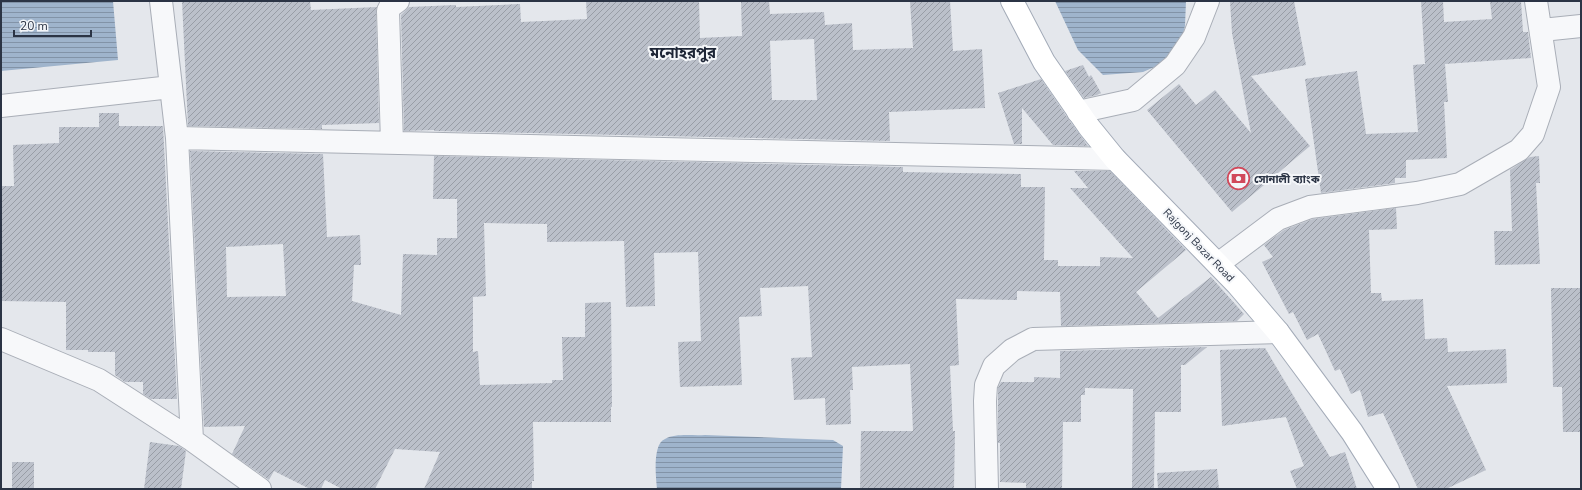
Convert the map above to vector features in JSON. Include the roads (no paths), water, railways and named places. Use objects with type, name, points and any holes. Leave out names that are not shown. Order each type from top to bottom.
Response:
[{"type":"main road","name":"Rajgonj Bazar Road","points":[[1012,1],[1044,62],[1078,112],[1115,159],[1218,264],[1278,332],[1352,432],[1388,489]]},
{"type":"street","points":[[161,1],[177,138],[192,440]]},
{"type":"street","points":[[392,143],[388,11],[390,7],[398,1]]},
{"type":"street","points":[[1218,264],[1278,220],[1310,207],[1417,193],[1460,184],[1519,150],[1533,134],[1549,87],[1542,30],[1536,1]]},
{"type":"street","points":[[1078,112],[1113,103],[1133,100],[1175,65],[1194,37],[1204,4]]},
{"type":"street","points":[[1542,30],[1581,26]]},
{"type":"street","points":[[1,106],[171,87]]},
{"type":"street","points":[[177,138],[1115,159]]},
{"type":"street","points":[[987,489],[986,385],[994,366],[1012,350],[1033,339],[1278,332]]},
{"type":"street","points":[[1,339],[99,380],[192,440],[260,489]]},
{"type":"water","points":[[1,1],[113,1],[118,60],[1,71]]},
{"type":"water","points":[[1055,1],[1186,1],[1185,26],[1179,50],[1166,62],[1143,72],[1103,75],[1078,50]]},
{"type":"water","points":[[705,435],[833,440],[843,446],[841,489],[657,489],[656,454],[661,442],[674,436]]},
{"type":"place","name":"সোনালী ব্যাংক","points":[[1238,179]]},
{"type":"district","name":"মনোহরপুর","points":[[683,53]]}]
